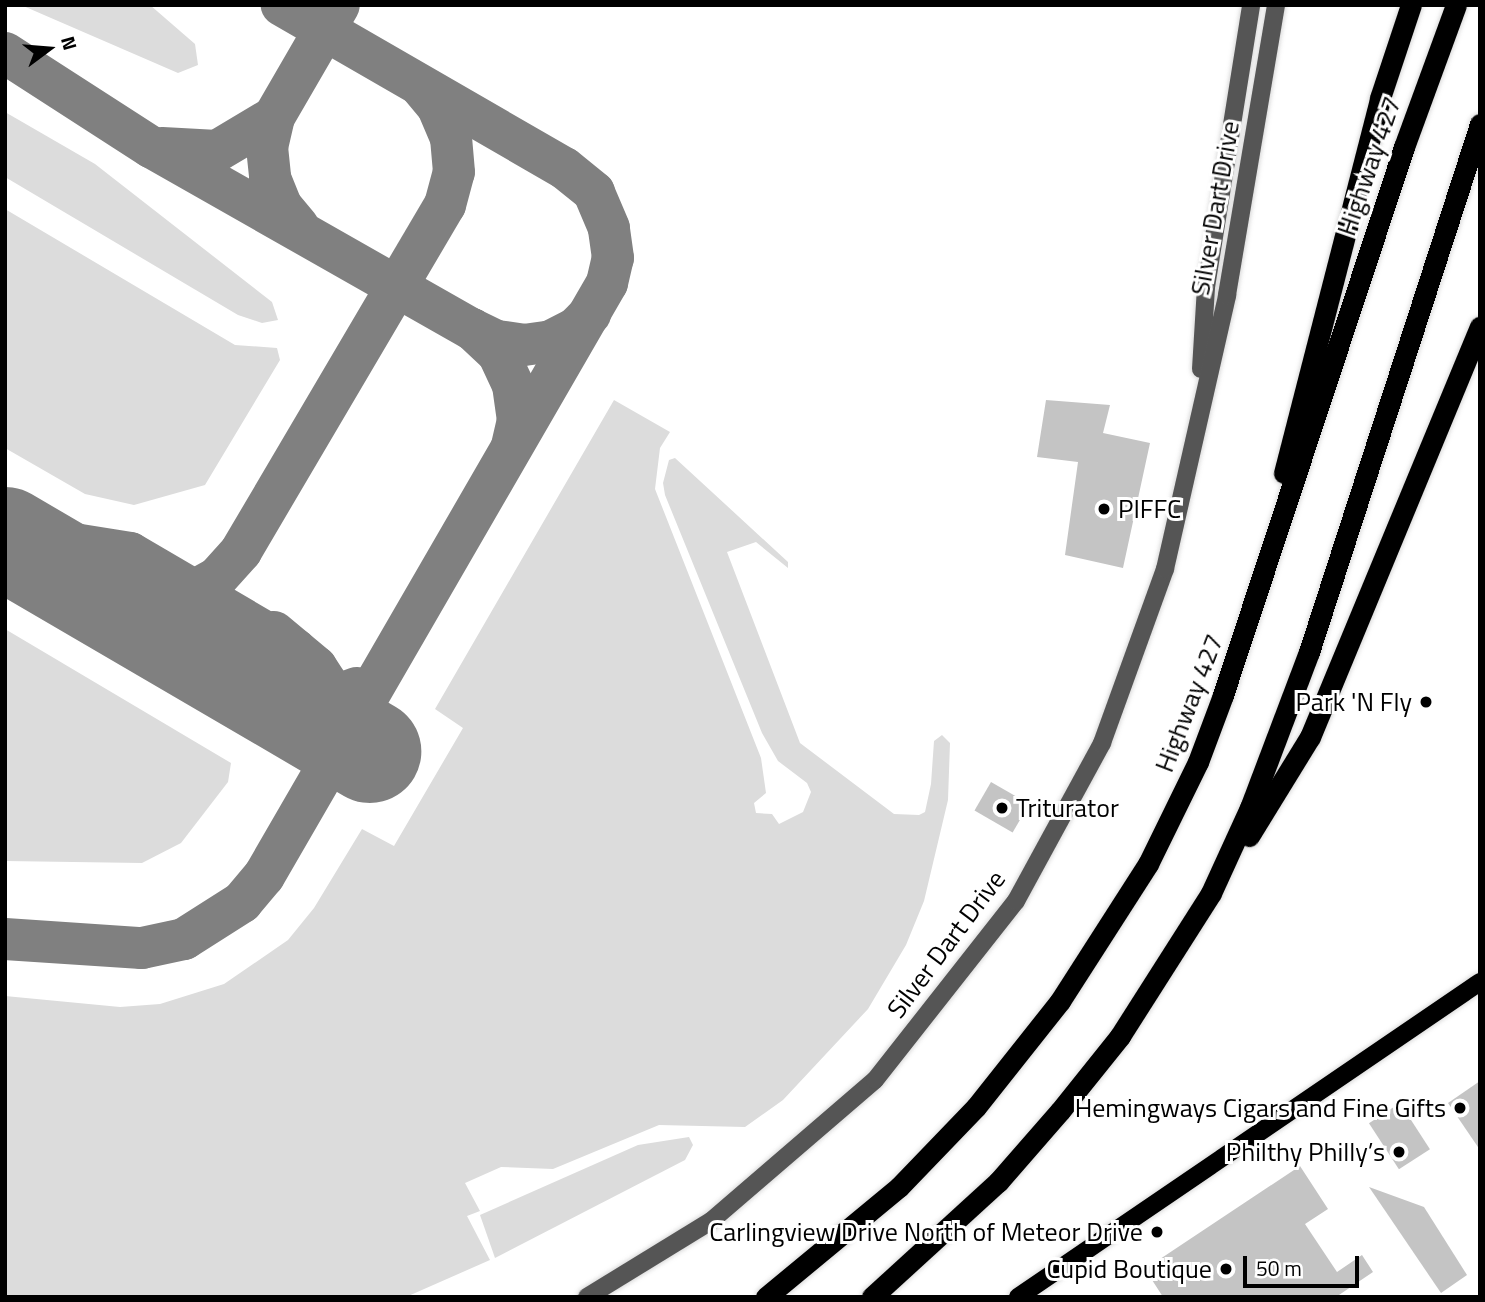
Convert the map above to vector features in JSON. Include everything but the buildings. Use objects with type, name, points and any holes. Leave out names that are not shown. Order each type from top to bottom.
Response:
[{"type":"highway","points":[[1246,630],[1377,110],[1410,5]]},
{"type":"highway","name":"Highway 427","points":[[766,1297],[908,1179],[976,1107],[1060,1002],[1108,932],[1175,813],[1246,630],[1400,159],[1457,5]]},
{"type":"highway","points":[[1211,892],[1250,808],[1309,652],[1480,124]]},
{"type":"highway","points":[[873,1297],[998,1182],[1120,1036],[1310,737],[1480,327]]},
{"type":"main road","points":[[1018,1297],[1480,982]]},
{"type":"street","name":"Silver Dart Drive","points":[[1198,418],[1206,287],[1251,5]]},
{"type":"street","name":"Silver Dart Drive","points":[[587,1297],[711,1221],[875,1080],[1016,901],[1102,743],[1166,569],[1227,295],[1276,5]]},
{"type":"shaded area","points":[[21,5],[150,5],[195,44],[198,65],[178,73]]},
{"type":"shaded area","points":[[5,112],[95,164],[272,302],[278,320],[262,323],[238,315],[5,177]]},
{"type":"shaded area","points":[[5,209],[235,345],[277,348],[280,360],[205,485],[134,505],[85,494],[5,448]]},
{"type":"shaded area","points":[[614,400],[670,432],[660,448],[655,489],[761,758],[766,793],[754,803],[756,813],[772,814],[779,824],[803,812],[811,792],[807,783],[778,761],[762,733],[665,495],[663,483],[669,460],[675,458],[788,562],[788,568],[756,542],[727,552],[800,743],[894,814],[919,815],[925,812],[931,784],[934,741],[942,735],[950,743],[948,800],[924,901],[906,945],[868,1009],[783,1100],[745,1127],[659,1125],[553,1169],[501,1167],[465,1183],[480,1211],[467,1216],[490,1260],[406,1297],[5,1297],[5,996],[120,1007],[160,1004],[224,984],[288,940],[314,908],[362,829],[394,846],[463,728],[435,709]]},
{"type":"shaded area","points":[[5,629],[231,763],[228,782],[181,843],[142,863],[5,861]]},
{"type":"shaded area","points":[[689,1137],[693,1145],[685,1160],[495,1258],[480,1215],[638,1145]]},
{"type":"taxiway","points":[[5,939],[142,948],[184,939],[242,902],[264,876],[607,283],[613,258],[609,228],[594,192],[564,168],[282,5]]},
{"type":"taxiway","points":[[162,148],[217,151],[274,117],[339,5]]},
{"type":"taxiway","points":[[5,53],[151,147],[472,329],[498,353],[513,385],[518,420],[512,446]]},
{"type":"taxiway","points":[[88,587],[131,600],[186,595],[217,578],[241,551],[445,205],[454,172],[451,138],[438,107],[421,87]]},
{"type":"taxiway","points":[[274,117],[267,147],[270,178],[282,207],[298,226]]},
{"type":"taxiway","points":[[472,329],[497,341],[524,345],[551,341],[576,328],[590,314]]},
{"type":"taxiway","points":[[5,533],[130,553],[296,650]]},
{"type":"taxiway","points":[[274,632],[316,667],[327,684],[336,718],[330,759]]},
{"type":"taxiway","points":[[278,699],[321,701],[357,688]]},
{"type":"runway","points":[[5,538],[369,751]]},
{"type":"place","name":"PIFFC","points":[[1104,509]]},
{"type":"place","name":"Park 'N Fly","points":[[1426,702]]},
{"type":"place","name":"Triturator","points":[[1002,808]]},
{"type":"place","name":"Hemingways Cigars and Fine Gifts","points":[[1460,1108]]},
{"type":"place","name":"Philthy Philly’s","points":[[1399,1152]]},
{"type":"place","name":"Carlingview Drive North of Meteor Drive","points":[[1157,1232]]},
{"type":"place","name":"Cupid Boutique","points":[[1226,1269]]}]
